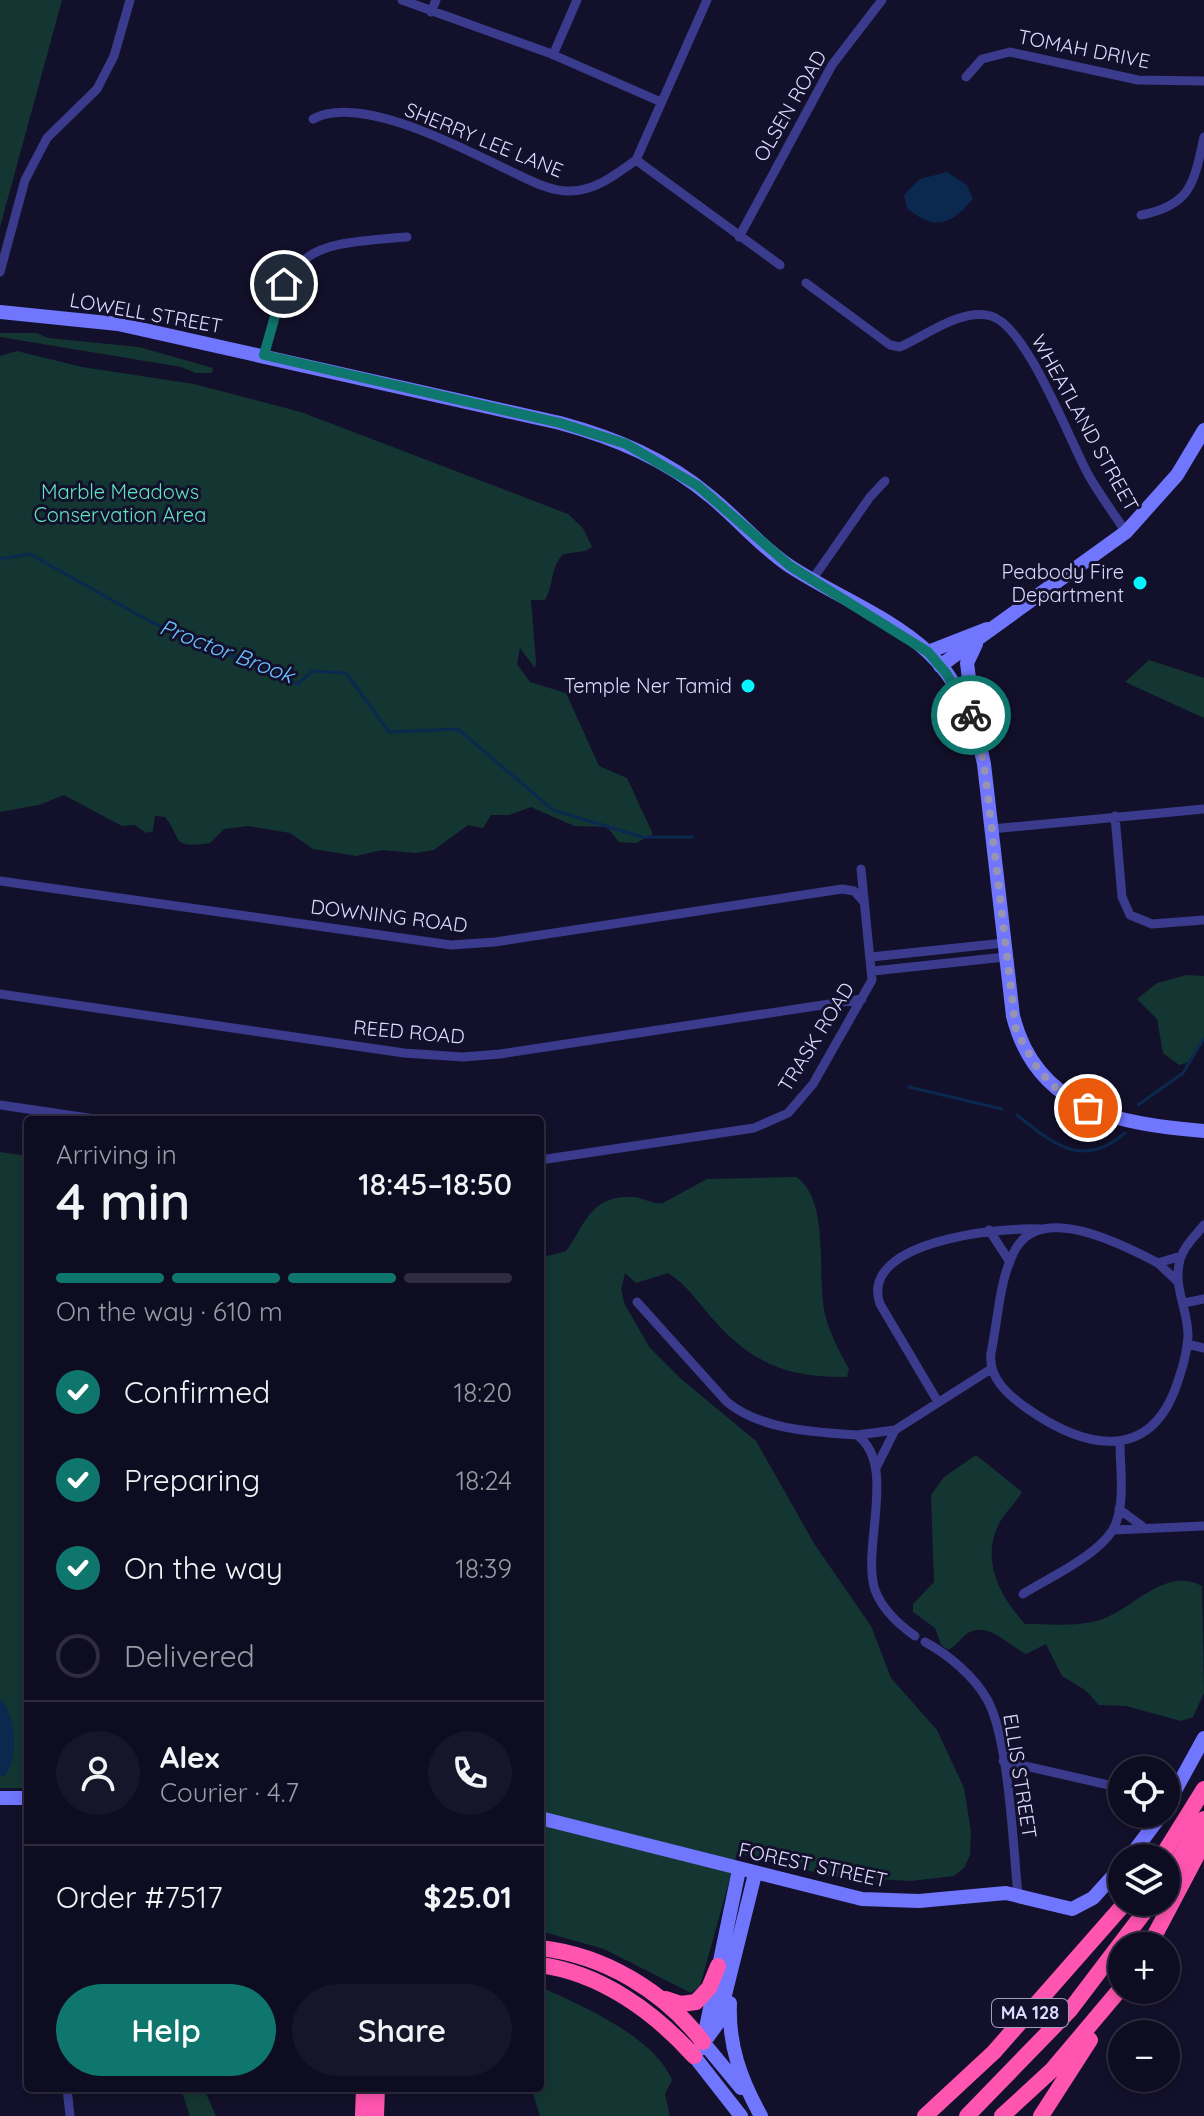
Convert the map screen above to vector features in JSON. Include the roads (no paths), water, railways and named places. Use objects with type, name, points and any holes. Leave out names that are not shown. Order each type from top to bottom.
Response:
[{"type":"highway","points":[[1170,1844],[1204,1789]]},
{"type":"highway","points":[[1180,1858],[1204,1819]]},
{"type":"highway","points":[[1156,1932],[1204,1842]]},
{"type":"highway","name":"MA 128","points":[[925,2116],[1018,2027],[1114,1916]]},
{"type":"highway","name":"MA 128","points":[[967,2116],[1070,2010],[1141,1916]]},
{"type":"highway","points":[[544,1949],[596,1961],[674,2002],[696,2002],[709,1988],[718,1966]]},
{"type":"highway","points":[[544,1966],[590,1980],[642,2008],[698,2049]]},
{"type":"highway","points":[[648,1989],[672,2008],[698,2049]]},
{"type":"highway","points":[[1002,2116],[1052,2070],[1108,2004]]},
{"type":"highway","points":[[1041,2116],[1111,2004]]},
{"type":"highway","points":[[363,2116],[364,2092]]},
{"type":"highway","points":[[376,2116],[377,2092]]},
{"type":"main road","name":"LOWELL STREET","points":[[0,312],[118,324],[560,423],[626,444],[690,480],[775,556],[928,652],[964,700],[975,725],[984,764],[1016,1031],[1032,1062],[1057,1089],[1088,1108],[1119,1120],[1204,1131]]},
{"type":"main road","points":[[940,666],[1126,532],[1177,475],[1204,430]]},
{"type":"main road","points":[[928,652],[991,628]]},
{"type":"main road","points":[[975,725],[967,673],[976,643]]},
{"type":"main road","points":[[1180,1782],[1204,1738]]},
{"type":"main road","points":[[0,1798],[24,1798]]},
{"type":"main road","name":"FOREST STREET","points":[[544,1819],[755,1874],[878,1901],[919,1901],[985,1893],[1018,1895],[1064,1908],[1080,1906],[1108,1879]]},
{"type":"main road","points":[[739,1870],[698,2049],[741,2116]]},
{"type":"main road","points":[[698,2049],[711,2037],[718,2023],[755,1874]]},
{"type":"main road","points":[[735,1959],[731,2035],[739,2072],[762,2116]]},
{"type":"main road","points":[[698,2049],[762,2116]]},
{"type":"street","points":[[0,272],[25,180],[47,138],[97,89],[114,56],[130,0]]},
{"type":"street","points":[[402,0],[553,55],[661,102]]},
{"type":"street","points":[[431,12],[436,0]]},
{"type":"street","points":[[553,55],[577,0]]},
{"type":"street","points":[[707,0],[636,160],[780,265]]},
{"type":"street","name":"OLSEN ROAD","points":[[739,237],[832,65],[882,0]]},
{"type":"street","name":"TOMAH DRIVE","points":[[966,77],[982,59],[1010,52],[1138,80],[1204,81]]},
{"type":"street","name":"SHERRY LEE LANE","points":[[313,119],[334,111],[368,114],[463,149],[558,191],[591,188],[636,160]]},
{"type":"street","points":[[1141,215],[1164,211],[1182,198],[1194,179],[1204,137]]},
{"type":"street","points":[[264,355],[284,284],[308,255],[338,243],[407,237]]},
{"type":"street","name":"WHEATLAND STREET","points":[[806,283],[890,345],[900,347],[965,315],[992,316],[1012,329],[1050,393],[1089,475],[1126,532]]},
{"type":"street","points":[[812,580],[885,481]]},
{"type":"street","points":[[991,829],[1204,809]]},
{"type":"street","points":[[1115,816],[1122,897],[1130,915],[1152,924],[1204,920]]},
{"type":"street","name":"TRASK ROAD","points":[[544,1159],[742,1130],[777,1120],[806,1095],[862,999],[873,971],[861,869]]},
{"type":"street","name":"DOWNING ROAD","points":[[0,881],[451,945],[495,942],[842,889],[854,891],[863,901]]},
{"type":"street","points":[[871,957],[1004,950]]},
{"type":"street","points":[[873,971],[1004,950]]},
{"type":"street","name":"REED ROAD","points":[[0,994],[404,1053],[463,1057],[521,1052],[862,999]]},
{"type":"street","points":[[0,1105],[75,1116]]},
{"type":"street","points":[[1051,1229],[1024,1240],[1010,1262],[991,1353],[991,1369],[1006,1390],[1048,1421],[1083,1437],[1120,1442],[1145,1432],[1166,1409],[1181,1372],[1187,1344],[1184,1303],[1178,1282],[1181,1256],[1204,1225]]},
{"type":"street","points":[[938,1402],[880,1304],[876,1287],[879,1277],[897,1258],[989,1230],[1092,1232],[1158,1263],[1178,1282]]},
{"type":"street","points":[[989,1230],[1010,1262]]},
{"type":"street","points":[[1158,1263],[1181,1256]]},
{"type":"street","points":[[1184,1303],[1204,1299]]},
{"type":"street","points":[[637,1302],[727,1402],[742,1413],[773,1424],[857,1435],[895,1430],[991,1369]]},
{"type":"street","points":[[1187,1344],[1204,1348]]},
{"type":"street","points":[[876,1468],[895,1430]]},
{"type":"street","points":[[857,1435],[869,1445],[876,1468],[874,1584],[890,1615],[915,1636]]},
{"type":"street","points":[[1023,1594],[1097,1547],[1113,1530],[1119,1509],[1120,1442]]},
{"type":"street","points":[[1119,1509],[1144,1527]]},
{"type":"street","points":[[1113,1530],[1204,1526]]},
{"type":"street","name":"ELLIS STREET","points":[[925,1642],[958,1665],[983,1692],[998,1729],[1018,1895]]},
{"type":"street","points":[[1003,1761],[1108,1785]]},
{"type":"street","points":[[67,2092],[70,2116]]},
{"type":"water","points":[[947,172],[967,185],[973,199],[965,208],[949,220],[934,222],[907,208],[904,195],[920,179]]},
{"type":"water","points":[[0,1699],[10,1715],[14,1738],[12,1760],[4,1776],[0,1775]]},
{"type":"waterway","name":"Proctor Brook","points":[[0,559],[30,554],[151,622],[298,684],[312,671],[346,673],[389,732],[458,729],[553,810],[642,837],[693,837]]},
{"type":"waterway","name":"Proctor Brook","points":[[1138,1105],[1183,1073],[1204,1038]]},
{"type":"waterway","name":"Proctor Brook","points":[[909,1087],[1002,1109]]},
{"type":"waterway","name":"Proctor Brook","points":[[1017,1115],[1055,1143],[1081,1151],[1095,1150],[1125,1133]]},
{"type":"place","name":"Peabody Fire Department","points":[[1140,583]]},
{"type":"place","name":"Temple Ner Tamid","points":[[748,686]]},
{"type":"park label","name":"Marble Meadows Conservation Area","points":[[120,504]]}]
